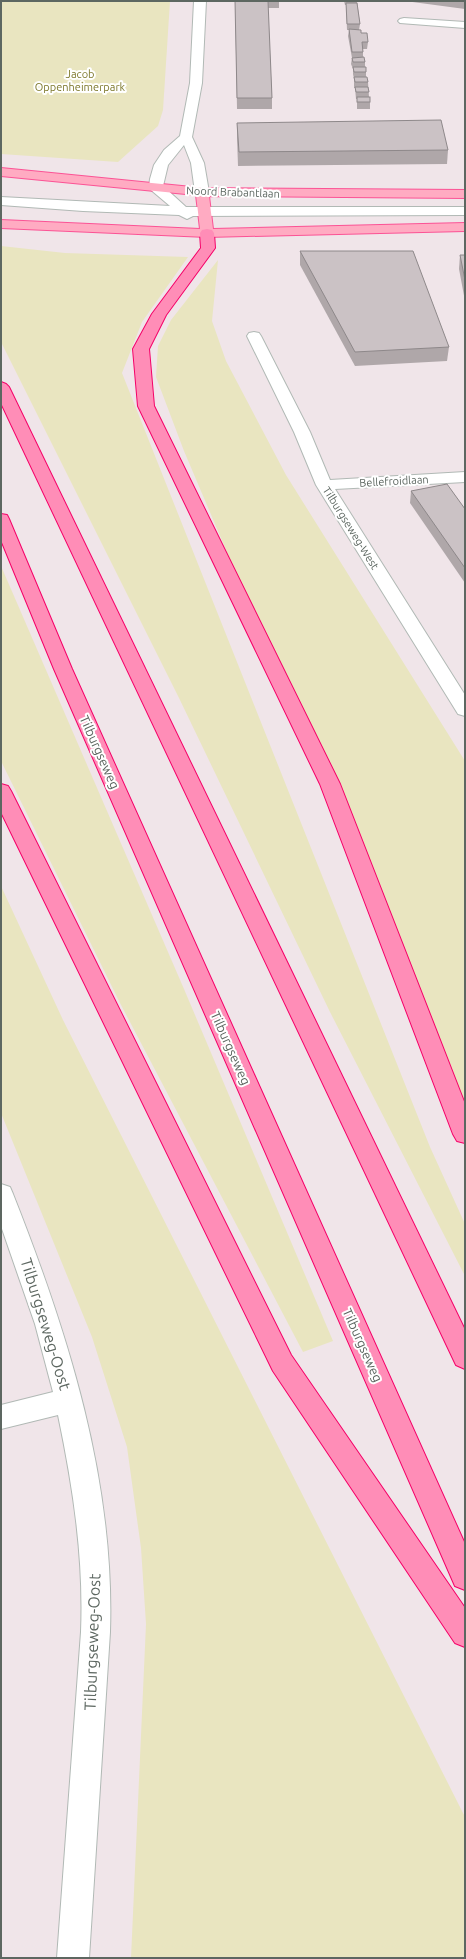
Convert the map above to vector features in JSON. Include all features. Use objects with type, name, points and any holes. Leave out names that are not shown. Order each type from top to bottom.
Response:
[{"type":"highway","points":[[207,233],[208,248],[159,314],[141,349],[146,406],[330,784],[465,1134]]},
{"type":"highway","points":[[1,387],[465,1357]]},
{"type":"highway","name":"Tilburgseweg","points":[[1,520],[63,669],[465,1576]]},
{"type":"highway","points":[[1,791],[282,1363],[465,1633]]},
{"type":"main road","name":"Noord Brabantlaan","points":[[1,172],[202,192],[285,194],[465,194]]},
{"type":"main road","points":[[1,176],[21,174]]},
{"type":"main road","points":[[202,192],[207,233]]},
{"type":"main road","points":[[1,224],[207,233],[465,227]]},
{"type":"street","points":[[200,1],[196,83],[186,137],[171,149],[156,173],[156,187],[207,233]]},
{"type":"street","points":[[404,21],[465,25]]},
{"type":"street","points":[[186,137],[195,151],[200,169],[202,192]]},
{"type":"street","name":"Noord Brabantlaan","points":[[1,201],[83,207],[205,212],[465,211]]},
{"type":"street","name":"Tilburgseweg-West","points":[[254,336],[302,432],[324,485],[465,710]]},
{"type":"street","name":"Bellefroidlaan","points":[[324,485],[465,477]]},
{"type":"street","name":"Tilburgseweg-Oost","points":[[1,1194],[26,1256],[69,1400],[85,1477],[95,1550],[96,1615],[73,1958]]},
{"type":"street","points":[[1,1417],[69,1400]]},
{"type":"green space","name":"Jacob Oppenheimerpark","points":[[1,1],[170,1],[163,110],[158,126],[118,162],[1,154]]},
{"type":"green space","points":[[1,246],[65,253],[188,257],[142,322],[122,373],[430,1147],[465,1224],[465,1276],[330,1012],[179,698],[1,342]]},
{"type":"green space","points":[[218,260],[212,321],[226,361],[286,475],[465,761],[465,1113],[184,451],[156,377],[158,346],[171,320]]},
{"type":"green space","points":[[1,566],[184,989],[333,1341],[303,1352],[120,1003],[1,761]]},
{"type":"green space","points":[[1,886],[63,1020],[465,1817],[465,1958],[131,1958],[146,1624],[141,1548],[127,1447],[92,1337],[1,1113]]},
{"type":"building","points":[[235,1],[268,1],[272,98],[237,98]]},
{"type":"building","points":[[346,3],[357,3],[360,24],[347,24]]},
{"type":"building","points":[[349,29],[361,30],[361,33],[367,33],[368,42],[362,42],[363,52],[352,52]]},
{"type":"building","points":[[364,57],[365,62],[353,62],[352,58]]},
{"type":"building","points":[[353,67],[366,67],[366,72],[354,72]]},
{"type":"building","points":[[354,77],[367,77],[368,82],[355,82]]},
{"type":"building","points":[[355,87],[368,87],[369,92],[356,92]]},
{"type":"building","points":[[357,97],[370,97],[370,102],[357,102]]},
{"type":"building","points":[[441,120],[448,150],[239,152],[237,123]]},
{"type":"building","points":[[300,251],[413,251],[449,347],[355,352]]},
{"type":"building","points":[[460,255],[465,255],[465,280]]},
{"type":"building","points":[[447,484],[465,509],[465,568],[411,491]]}]
